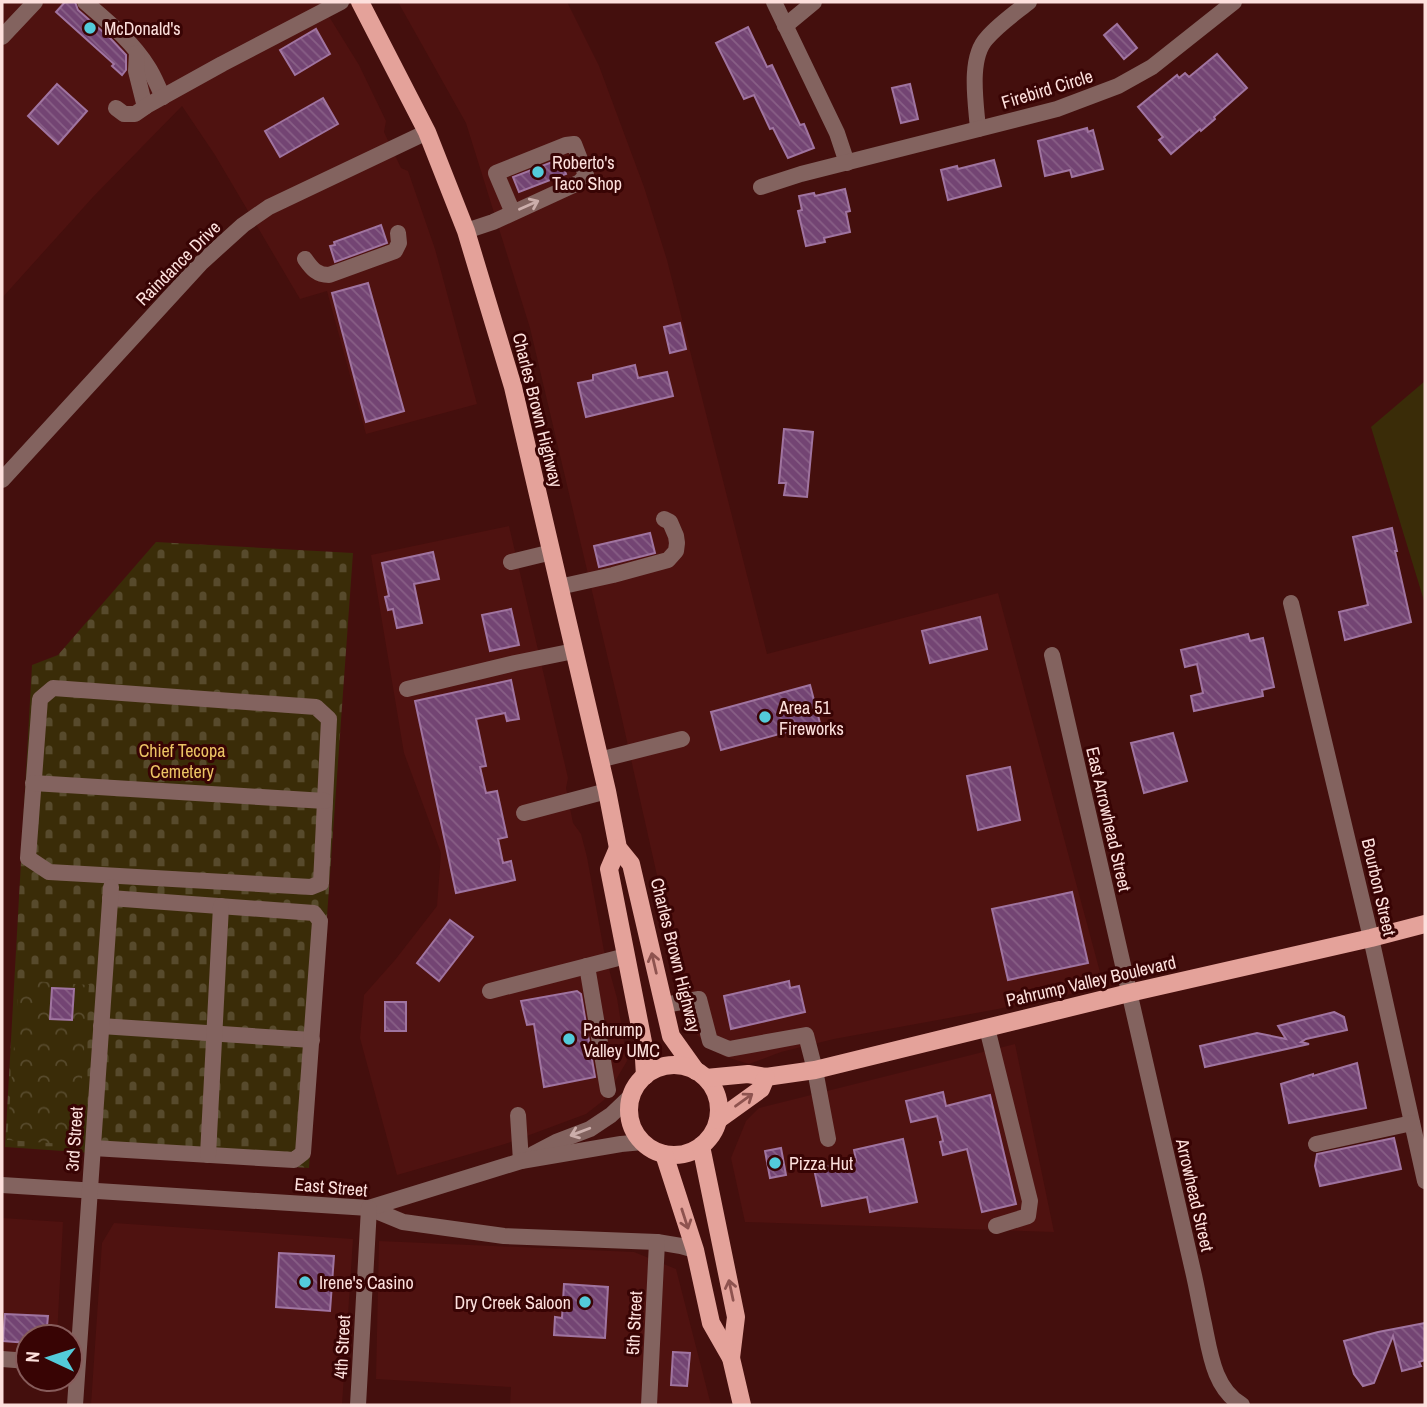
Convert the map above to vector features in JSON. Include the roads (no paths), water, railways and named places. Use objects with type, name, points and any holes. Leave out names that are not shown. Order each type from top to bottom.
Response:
[{"type":"main road","name":"Charles Brown Highway","points":[[360,2],[427,132],[466,232],[511,380],[618,848],[631,864],[672,1039],[701,1074]]},
{"type":"main road","name":"Charles Brown Highway","points":[[618,848],[609,869],[643,1042],[646,1076]]},
{"type":"main road","name":"Pahrump Valley Boulevard","points":[[701,1074],[748,1074],[766,1077],[815,1070],[1425,924]]},
{"type":"main road","points":[[670,1066],[683,1066],[701,1074],[714,1090],[719,1105],[715,1130],[709,1139],[690,1152],[677,1155],[653,1150],[643,1142],[631,1120],[632,1095],[638,1084],[657,1069],[670,1066]]},
{"type":"main road","points":[[718,1120],[761,1088],[766,1077]]},
{"type":"main road","points":[[701,1146],[736,1317],[731,1358],[738,1404]]},
{"type":"main road","points":[[664,1154],[695,1250],[711,1322],[731,1358]]},
{"type":"street","points":[[2,37],[35,2]]},
{"type":"street","points":[[85,2],[115,28],[147,65],[163,97]]},
{"type":"street","points":[[116,108],[124,114],[135,114],[341,2]]},
{"type":"street","points":[[774,2],[838,133],[847,163]]},
{"type":"street","points":[[785,26],[814,2]]},
{"type":"street","points":[[978,129],[975,76],[979,50],[986,38],[1029,2]]},
{"type":"street","name":"Firebird Circle","points":[[761,187],[801,174],[1057,110],[1118,86],[1152,67],[1234,2]]},
{"type":"street","points":[[137,53],[136,71],[145,107]]},
{"type":"street","name":"Raindance Drive","points":[[2,480],[201,263],[243,225],[269,207],[427,132]]},
{"type":"street","points":[[466,232],[513,212],[580,182],[586,175],[574,144],[496,173],[513,212]]},
{"type":"street","points":[[305,259],[313,270],[321,275],[329,275],[395,251],[399,243],[398,233]]},
{"type":"street","points":[[559,587],[668,560],[676,551],[676,536],[670,522],[664,519]]},
{"type":"street","points":[[511,562],[552,552]]},
{"type":"street","name":"Bourbon Street","points":[[1291,603],[1371,938],[1425,1181]]},
{"type":"street","points":[[407,689],[574,651]]},
{"type":"street","name":"East Arrowhead Street","points":[[1052,655],[1129,993]]},
{"type":"street","points":[[53,688],[316,707],[330,719],[325,802],[321,883],[311,887],[49,872],[28,858],[40,699],[53,688]]},
{"type":"street","points":[[599,760],[682,739]]},
{"type":"street","points":[[33,783],[325,802]]},
{"type":"street","points":[[524,813],[607,791]]},
{"type":"street","name":"3rd Street","points":[[78,1323],[90,1191],[111,875]]},
{"type":"street","points":[[93,1148],[294,1160],[303,1153],[312,1040],[320,921],[314,913],[110,898]]},
{"type":"street","points":[[208,1155],[222,906]]},
{"type":"street","points":[[490,991],[626,956]]},
{"type":"street","points":[[587,966],[608,1090]]},
{"type":"street","name":"Arrowhead Street","points":[[1129,993],[1212,1362],[1220,1382],[1238,1403]]},
{"type":"street","points":[[664,1005],[699,999],[710,1041],[729,1049],[806,1035],[828,1139]]},
{"type":"street","points":[[101,1026],[312,1040]]},
{"type":"street","points":[[987,1028],[1030,1201],[1028,1216],[996,1226]]},
{"type":"street","points":[[522,1161],[556,1142],[590,1129],[611,1115],[632,1095]]},
{"type":"street","points":[[519,1115],[522,1161]]},
{"type":"street","points":[[1316,1144],[1412,1124]]},
{"type":"street","points":[[369,1208],[522,1161],[643,1142]]},
{"type":"street","name":"East Street","points":[[2,1185],[369,1208],[403,1222],[504,1236],[657,1242],[695,1250]]},
{"type":"street","name":"4th Street","points":[[358,1405],[369,1208]]},
{"type":"street","name":"5th Street","points":[[649,1405],[657,1242]]},
{"type":"place","name":"McDonald's","points":[[90,28]]},
{"type":"place","name":"Roberto's Taco Shop","points":[[538,172]]},
{"type":"place","name":"Area 51 Fireworks","points":[[765,717]]},
{"type":"place","name":"Pahrump Valley UMC","points":[[569,1039]]},
{"type":"place","name":"Pizza Hut","points":[[775,1163]]},
{"type":"place","name":"Irene's Casino","points":[[305,1282]]},
{"type":"place","name":"Dry Creek Saloon","points":[[585,1302]]},
{"type":"park label","name":"Chief Tecopa Cemetery","points":[[182,760]]}]
